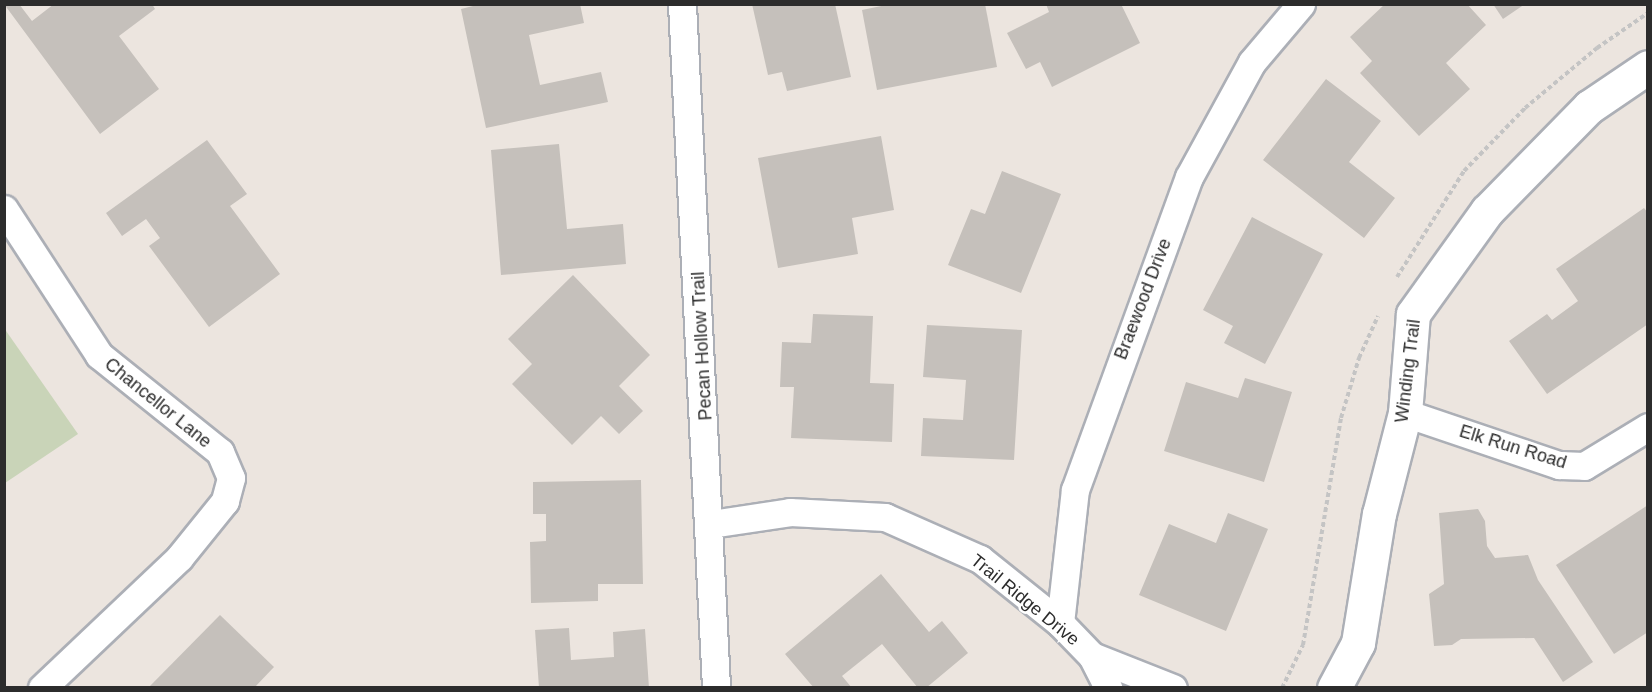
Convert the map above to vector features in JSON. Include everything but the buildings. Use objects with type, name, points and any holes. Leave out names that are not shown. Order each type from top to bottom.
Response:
[{"type":"street","name":"Pecan Hollow Trail","points":[[682,4],[711,524],[716,687]]},
{"type":"street","name":"Braewood Drive","points":[[1060,623],[1075,490],[1189,177],[1252,62],[1301,4]]},
{"type":"street","name":"Winding Trail","points":[[1334,687],[1358,643],[1379,514],[1405,412],[1413,314],[1487,211],[1589,107],[1647,67]]},
{"type":"street","name":"Chancellor Lane","points":[[4,209],[99,355],[220,452],[231,478],[219,511],[179,558],[42,687]]},
{"type":"street","name":"Elk Run Road","points":[[1405,412],[1559,465],[1584,466],[1647,427]]},
{"type":"street","name":"Trail Ridge Drive","points":[[711,524],[790,512],[885,517],[980,559],[1060,623],[1092,656],[1108,687]]},
{"type":"street","name":"Trail Ridge Drive","points":[[1092,656],[1173,687]]},
{"type":"green space","points":[[4,328],[78,434],[5,483],[4,483]]}]
